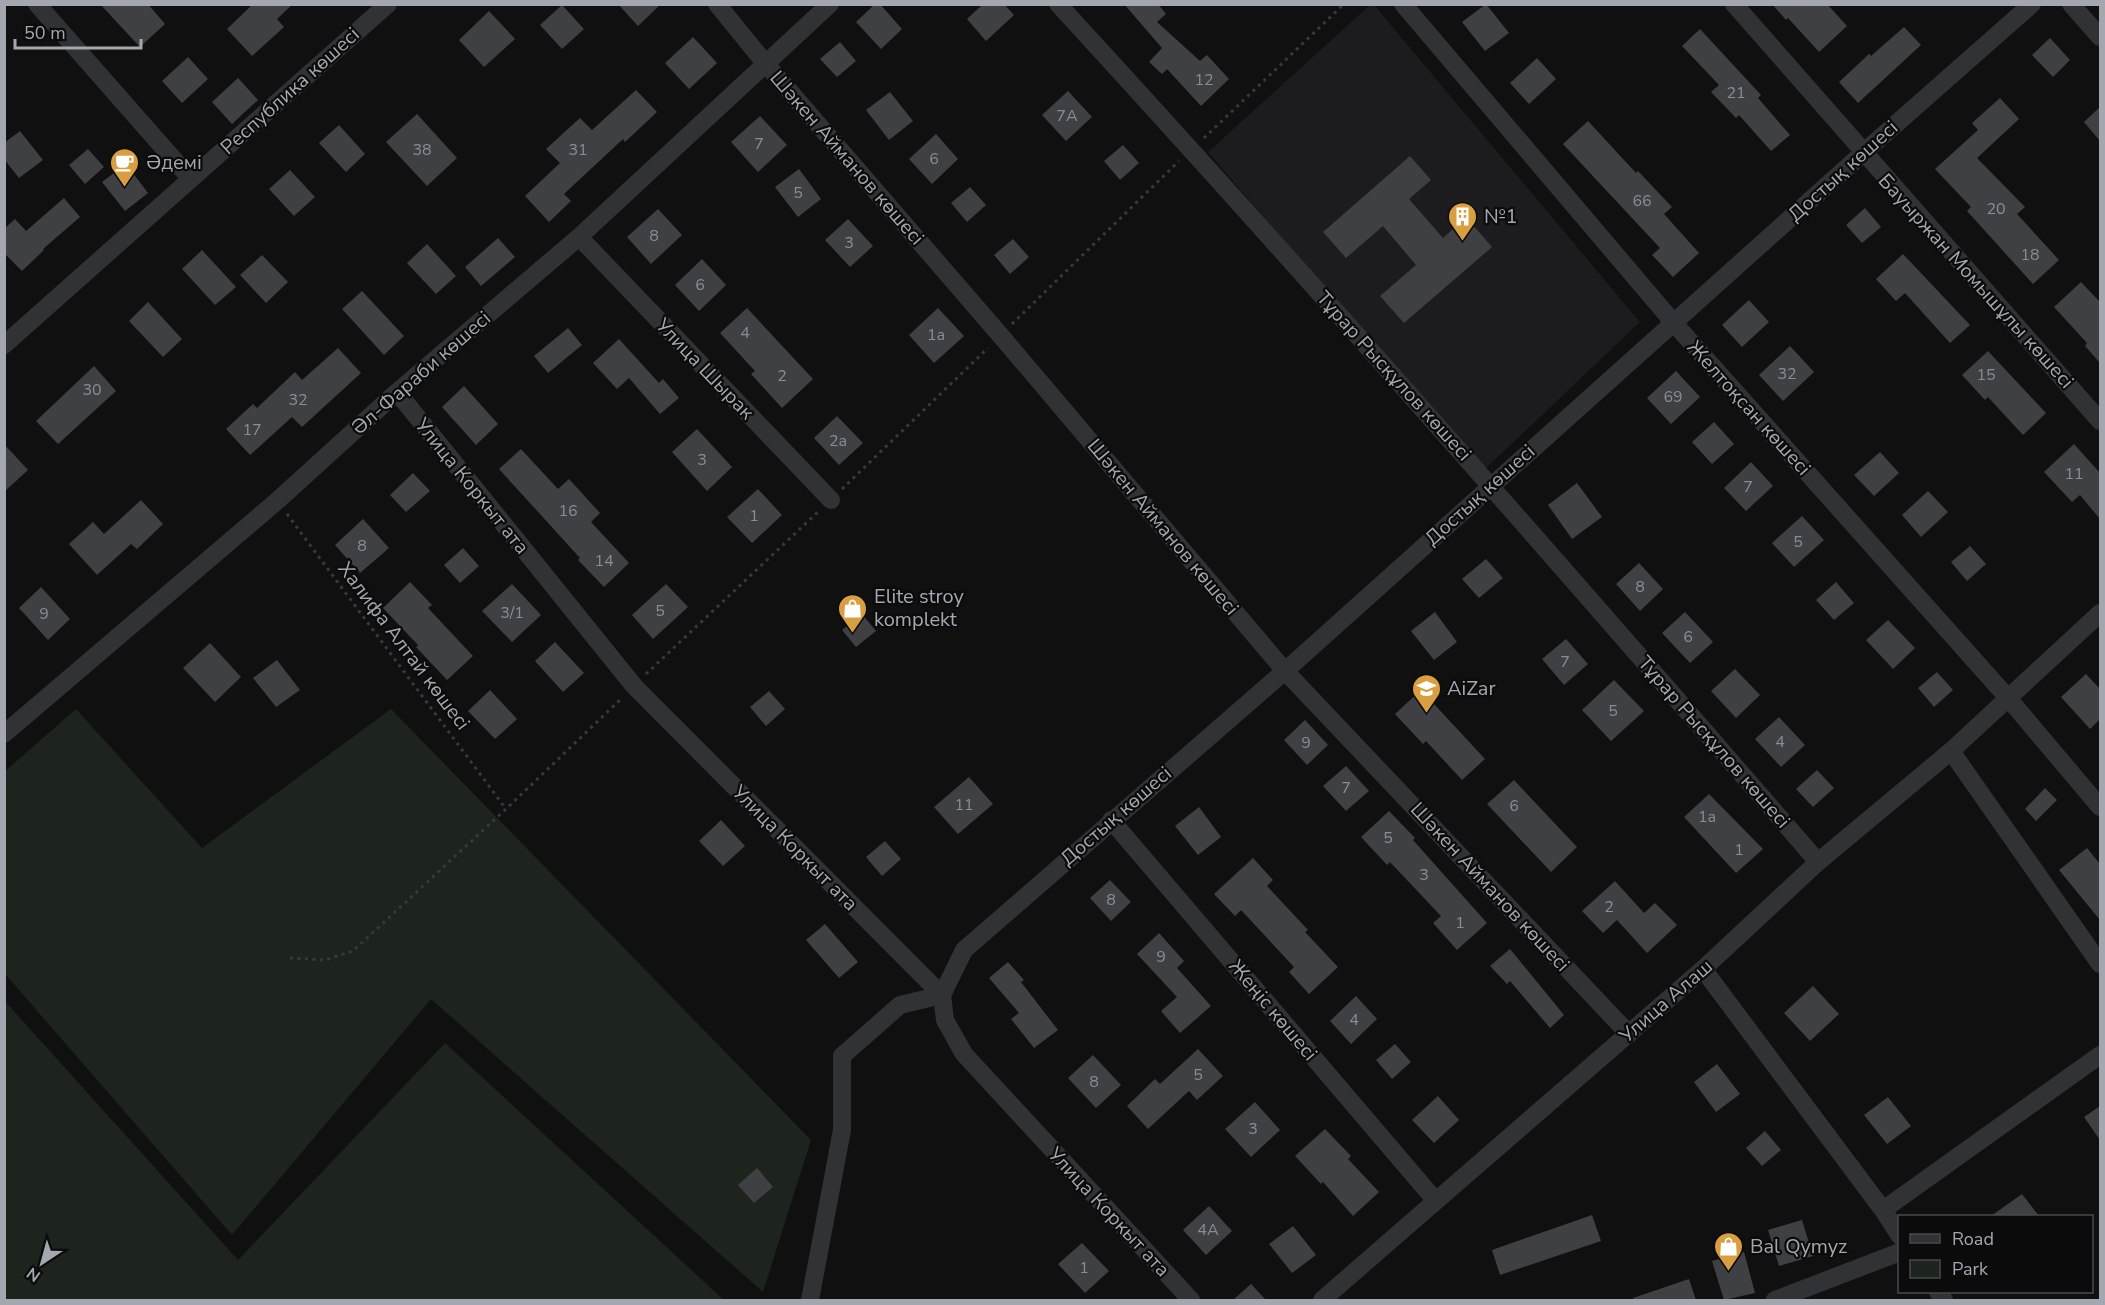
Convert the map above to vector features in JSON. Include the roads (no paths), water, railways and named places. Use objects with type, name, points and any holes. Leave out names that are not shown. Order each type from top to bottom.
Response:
[{"type":"street","points":[[37,4],[191,178]]},
{"type":"street","name":"Республика көшесі","points":[[4,345],[388,4]]},
{"type":"street","name":"Шәкен Айманов көшесі","points":[[717,4],[1285,670],[1629,1034]]},
{"type":"street","name":"Әл-Фараби көшесі","points":[[4,734],[278,501],[397,392],[579,237],[830,4]]},
{"type":"street","name":"Тұрар Рысқұлов көшесі","points":[[1058,4],[1491,485],[1818,862]]},
{"type":"street","name":"Желтоқсан көшесі","points":[[1403,4],[1673,322],[2008,698],[2100,807]]},
{"type":"street","name":"Бауыржан Момышұлы көшесі","points":[[1734,4],[2100,421]]},
{"type":"street","name":"Достық көшесі","points":[[942,995],[964,950],[1285,670],[2032,4]]},
{"type":"street","points":[[2071,4],[2100,38]]},
{"type":"street","name":"Улица Шырак","points":[[579,237],[831,500]]},
{"type":"street","name":"Улица Коркыт ата","points":[[397,392],[633,686],[942,995],[945,1020],[964,1054],[1191,1300]]},
{"type":"street","name":"Улица Алаш","points":[[1322,1300],[1703,969],[1818,862],[1951,751],[2100,613]]},
{"type":"street","points":[[1951,751],[2100,964]]},
{"type":"street","name":"Жеңіс көшесі","points":[[1111,820],[1435,1200]]},
{"type":"street","points":[[1703,969],[1883,1210],[1898,1234]]},
{"type":"street","points":[[810,1300],[842,1130],[842,1056],[900,1005],[942,995]]},
{"type":"street","points":[[1883,1210],[2100,1055]]},
{"type":"street","points":[[1775,1300],[1898,1252]]},
{"type":"place","name":"Әдемі","points":[[125,188]]},
{"type":"place","name":"№1","points":[[1463,242]]},
{"type":"place","name":"Elite stroy komplekt","points":[[853,634]]},
{"type":"place","name":"AiZar","points":[[1426,714]]},
{"type":"place","name":"Bal Qymyz","points":[[1729,1272]]}]
